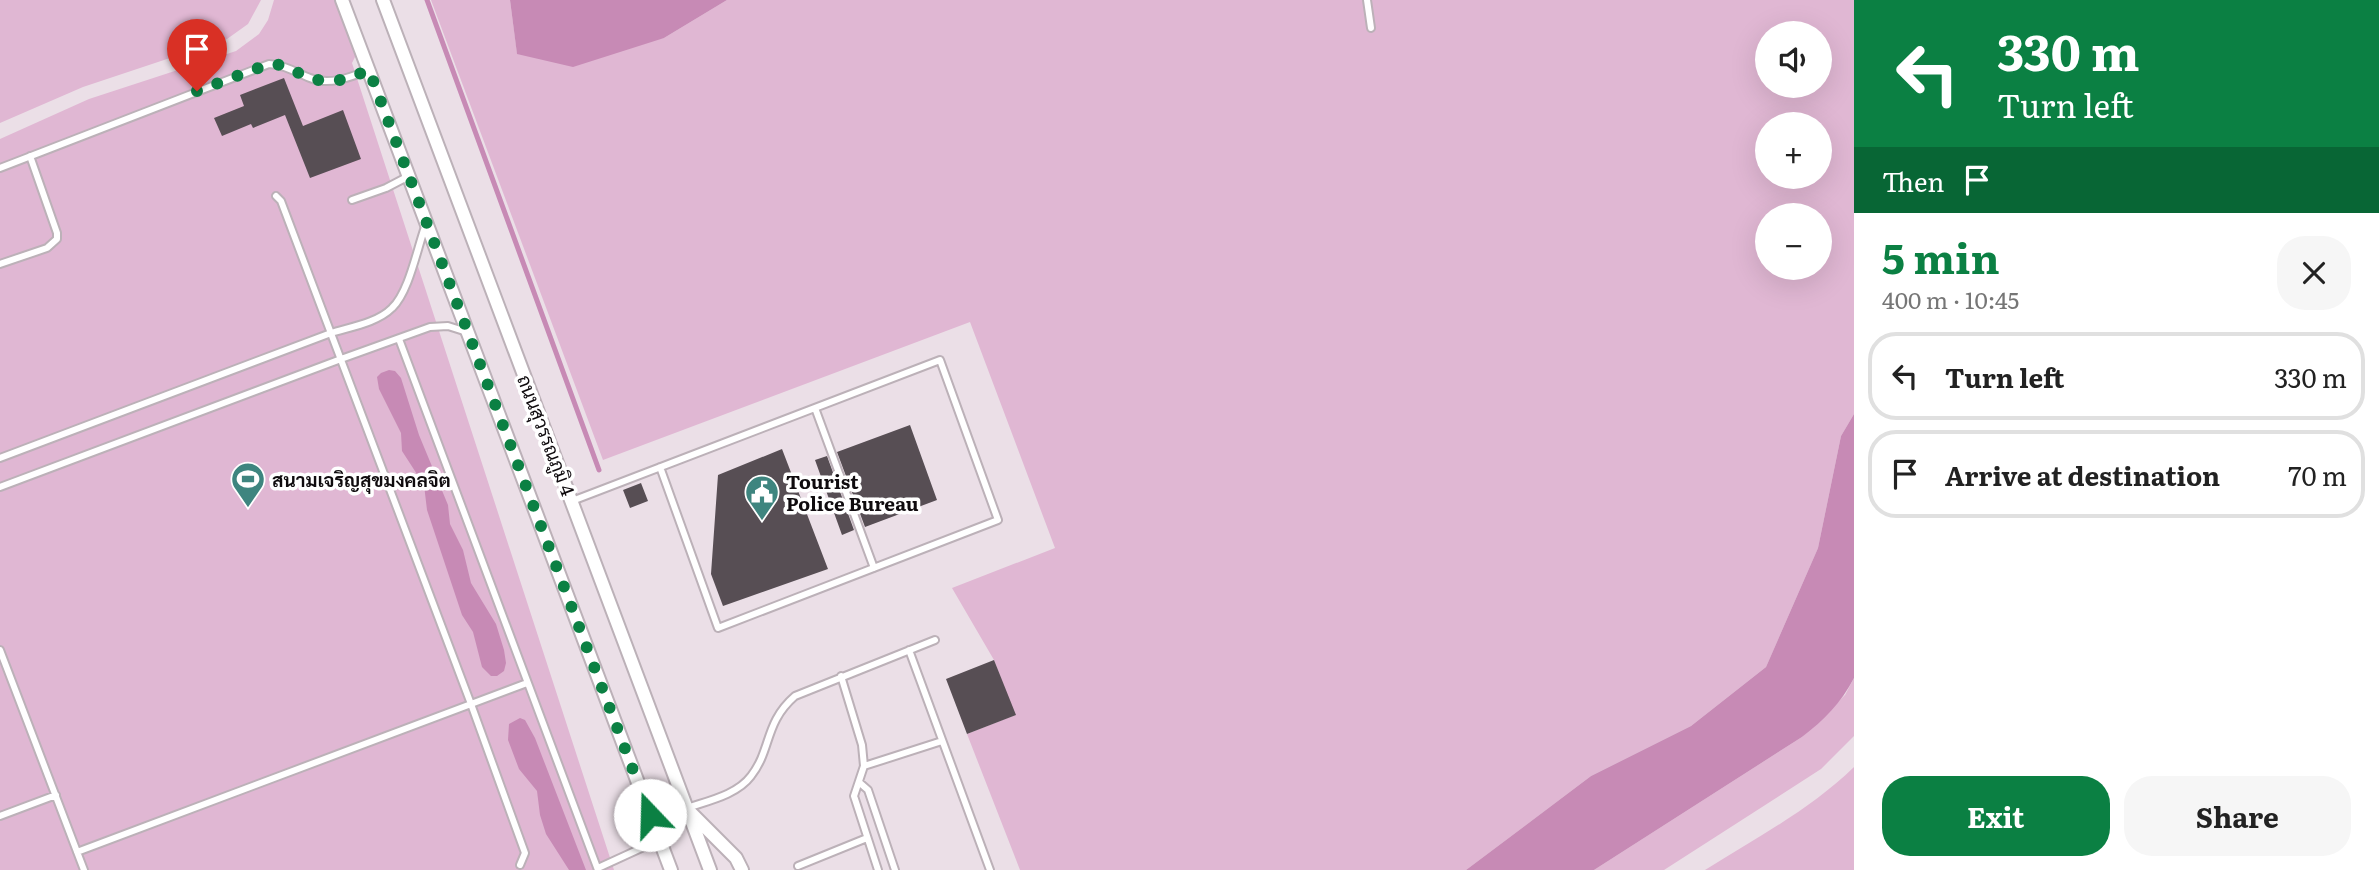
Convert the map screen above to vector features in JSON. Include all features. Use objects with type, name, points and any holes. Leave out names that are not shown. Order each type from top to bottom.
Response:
[{"type":"street","name":"ถนนสุวรรณภูมิ 4","points":[[342,0],[671,870]]},
{"type":"street","name":"ถนนสุวรรณภูมิ 4","points":[[383,0],[710,870]]},
{"type":"street","points":[[687,809],[736,858],[742,870]]},
{"type":"street","points":[[660,842],[660,870]]},
{"type":"lane","points":[[1367,0],[1371,28]]},
{"type":"lane","points":[[0,167],[269,64],[282,65],[313,80],[344,80],[369,70]]},
{"type":"lane","points":[[0,264],[47,248],[57,239],[30,156]]},
{"type":"lane","points":[[352,200],[386,188],[409,176]]},
{"type":"lane","points":[[276,196],[281,201],[471,704],[525,853],[520,865]]},
{"type":"lane","points":[[0,458],[369,321],[391,310],[402,296],[426,223]]},
{"type":"lane","points":[[0,487],[430,327],[448,326],[467,332]]},
{"type":"lane","points":[[399,339],[598,869],[660,842]]},
{"type":"lane","points":[[572,501],[660,467],[816,408],[940,360],[998,520],[718,628],[660,467]]},
{"type":"lane","points":[[816,408],[874,568]]},
{"type":"lane","points":[[687,809],[723,796],[744,783],[758,762],[775,719],[785,705],[806,690],[935,640]]},
{"type":"lane","points":[[0,650],[84,870]]},
{"type":"lane","points":[[909,650],[990,870]]},
{"type":"lane","points":[[841,676],[862,745],[864,766],[854,796],[878,870]]},
{"type":"lane","points":[[77,852],[527,683]]},
{"type":"lane","points":[[864,766],[942,741]]},
{"type":"lane","points":[[860,783],[868,790],[895,870]]},
{"type":"lane","points":[[0,816],[55,795]]},
{"type":"lane","points":[[798,866],[867,838]]},
{"type":"shaded area","points":[[0,0],[261,0],[248,24],[227,39],[83,87],[0,123]]},
{"type":"shaded area","name":"สนามเจริญสุขมงคลจิต","points":[[274,0],[338,0],[358,51],[352,63],[614,870],[0,870],[0,139],[89,99],[236,51],[259,34],[268,20]]},
{"type":"shaded area","points":[[431,0],[510,0],[517,53],[664,38],[727,0],[1854,0],[1854,414],[1841,436],[1818,548],[1766,667],[1691,726],[1591,776],[1466,870],[1020,870],[967,734],[1015,715],[994,660],[952,588],[1055,548],[970,322],[603,460]]},
{"type":"shaded area","points":[[510,0],[727,0],[664,38],[573,67],[517,54]]},
{"type":"shaded area","points":[[389,370],[395,371],[401,378],[419,435],[448,505],[450,524],[463,550],[471,583],[496,624],[506,663],[504,671],[497,676],[491,676],[482,667],[473,632],[462,615],[427,510],[424,485],[402,451],[401,433],[379,389],[377,377]]},
{"type":"shaded area","points":[[1854,414],[1854,678],[1838,703],[1802,737],[1594,870],[1466,870],[1591,776],[1691,726],[1766,667],[1818,548],[1841,436]]},
{"type":"shaded area","points":[[1854,678],[1854,736],[1821,769],[1664,870],[1594,870],[1802,737],[1845,695]]},
{"type":"shaded area","points":[[520,718],[525,720],[535,738],[586,870],[569,870],[546,834],[537,791],[519,769],[508,740],[509,724]]},
{"type":"shaded area","points":[[1854,767],[1854,870],[1705,870],[1801,810]]},
{"type":"building","points":[[284,78],[303,126],[343,110],[361,159],[310,178],[285,115],[253,128],[251,124],[222,136],[214,118],[244,106],[240,95]]},
{"type":"building","points":[[910,425],[937,500],[865,527],[837,452]]},
{"type":"building","name":"Tourist Police Bureau","points":[[782,449],[828,569],[723,606],[711,574],[718,475]]},
{"type":"building","points":[[827,456],[854,530],[842,535],[815,460]]},
{"type":"building","points":[[641,483],[648,501],[630,508],[623,490]]},
{"type":"building","points":[[994,660],[1016,715],[967,734],[946,679]]},
{"type":"waterway","points":[[427,0],[599,470]]},
{"type":"place","name":"สนามเจริญสุขมงคลจิต","points":[[248,509]]},
{"type":"place","name":"Tourist Police Bureau","points":[[762,522]]},
{"type":"route","points":[[197,91],[269,64],[282,65],[313,80],[344,80],[369,70],[650,815]]}]
